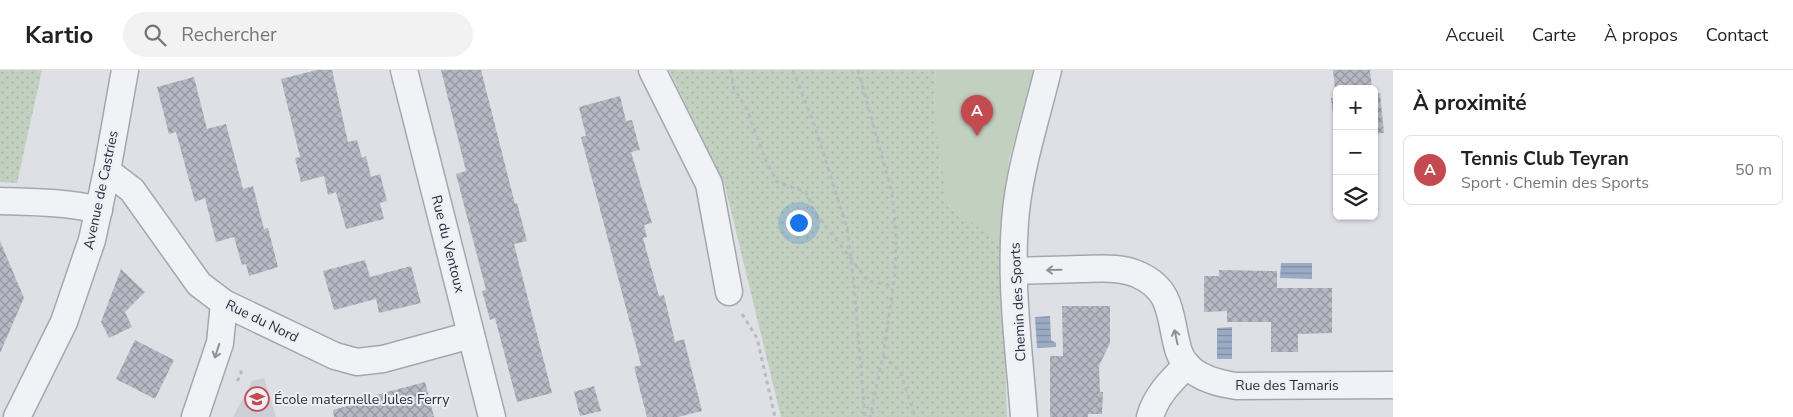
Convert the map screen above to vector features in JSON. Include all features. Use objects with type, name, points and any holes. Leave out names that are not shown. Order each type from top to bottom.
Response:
[{"type":"street","name":"Avenue de Castries","points":[[17,417],[64,322],[92,240],[107,171],[125,70]]},
{"type":"street","name":"Rue du Ventoux","points":[[404,70],[492,417]]},
{"type":"street","points":[[652,70],[709,184],[729,292]]},
{"type":"street","name":"Chemin des Sports","points":[[1024,417],[1014,271],[1016,212],[1022,172],[1048,70]]},
{"type":"street","name":"Rue du Nord","points":[[107,171],[132,190],[199,284],[224,303],[335,356],[358,362],[383,359],[471,335]]},
{"type":"street","points":[[0,201],[78,205],[99,210]]},
{"type":"street","points":[[1014,271],[1119,269],[1138,274],[1152,282],[1163,295],[1170,310],[1180,353],[1187,365],[1165,387],[1152,408],[1150,417]]},
{"type":"street","points":[[195,417],[220,343],[224,303]]},
{"type":"street","name":"Rue des Tamaris","points":[[1187,365],[1202,377],[1221,384],[1236,386],[1393,385]]},
{"type":"path","points":[[731,70],[734,89],[746,107],[766,161],[777,182],[806,192],[814,212],[868,281],[893,286]]},
{"type":"path","points":[[793,70],[814,124],[847,228],[865,417]]},
{"type":"path","points":[[858,70],[892,193],[896,234],[895,273],[883,356],[870,417]]},
{"type":"path","points":[[729,292],[757,338],[775,417]]},
{"type":"path","points":[[883,356],[900,371],[915,417]]},
{"type":"shaded area","name":"École maternelle Jules Ferry","points":[[264,378],[276,417],[233,417],[252,381]]},
{"type":"green space","points":[[0,70],[42,70],[17,183],[0,182]]},
{"type":"green space","points":[[669,70],[936,70],[934,111],[1001,245],[1007,417],[781,417],[725,186]]},
{"type":"green space","points":[[936,70],[1034,70],[1009,160],[1001,245],[947,203],[934,111]]},
{"type":"water","points":[[1281,263],[1312,263],[1312,279],[1280,278]]},
{"type":"water","points":[[1050,316],[1051,340],[1056,343],[1056,347],[1037,348],[1035,317]]},
{"type":"water","points":[[1232,327],[1232,359],[1217,359],[1217,328]]},
{"type":"building","points":[[317,70],[332,70],[348,142],[357,140],[362,158],[366,156],[371,177],[380,174],[387,201],[380,203],[384,219],[346,229],[336,192],[328,195],[324,176],[301,182],[295,158],[300,157],[281,79]]},
{"type":"building","points":[[441,70],[481,70],[515,204],[517,203],[527,241],[514,244],[552,393],[517,402],[495,318],[490,320],[482,291],[486,290],[456,174],[466,171]]},
{"type":"building","points":[[1333,70],[1370,70],[1372,85],[1335,85]]},
{"type":"building","points":[[194,77],[207,129],[226,124],[243,189],[253,186],[264,229],[268,228],[278,267],[249,276],[246,264],[242,265],[234,237],[216,242],[205,198],[195,202],[176,132],[169,134],[157,87]]},
{"type":"building","points":[[1378,93],[1380,93],[1384,133],[1378,134],[1378,130]]},
{"type":"building","points":[[620,96],[626,121],[632,120],[640,150],[631,152],[652,223],[644,225],[647,237],[643,238],[659,296],[664,295],[675,342],[684,339],[702,411],[678,417],[647,417],[634,367],[641,365],[581,137],[586,136],[579,107]]},
{"type":"building","points":[[1331,98],[1333,98],[1333,114]]},
{"type":"building","points":[[0,241],[24,298],[0,353]]},
{"type":"building","points":[[365,260],[370,277],[411,266],[421,303],[379,313],[376,299],[334,310],[323,271]]},
{"type":"building","points":[[121,269],[145,292],[125,312],[132,327],[109,338],[101,322]]},
{"type":"building","points":[[1219,270],[1277,271],[1277,288],[1332,288],[1332,333],[1298,334],[1298,352],[1271,352],[1271,322],[1227,322],[1227,311],[1204,312],[1204,276],[1219,276]]},
{"type":"building","points":[[1062,306],[1110,306],[1110,343],[1099,366],[1100,392],[1103,392],[1102,414],[1088,414],[1088,417],[1050,417],[1050,356],[1063,356]]},
{"type":"building","points":[[135,340],[174,360],[155,399],[116,379]]},
{"type":"building","points":[[425,382],[434,417],[334,417],[333,410],[373,399],[372,396]]},
{"type":"building","points":[[594,386],[601,411],[580,416],[574,392]]},
{"type":"place","name":"Tennis Club Teyran","points":[[977,136]]},
{"type":"place","name":"École maternelle Jules Ferry","points":[[257,399]]}]
